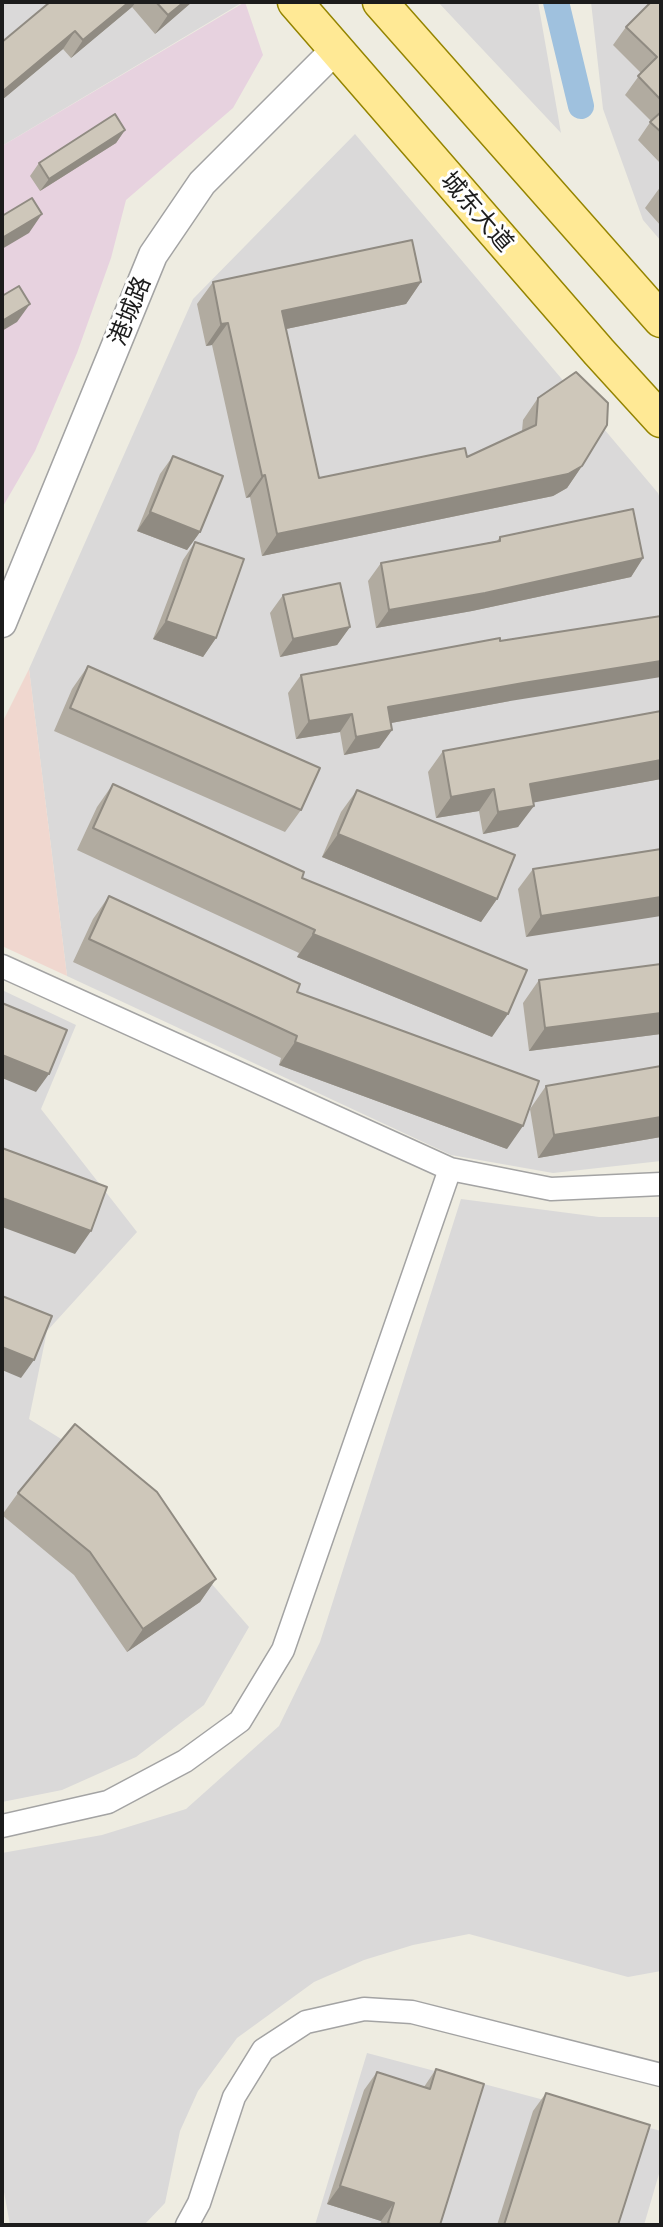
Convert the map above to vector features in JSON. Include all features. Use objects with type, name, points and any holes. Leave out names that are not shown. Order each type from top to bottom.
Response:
[{"type":"main road","name":"城东大道","points":[[295,2],[661,420]]},
{"type":"main road","points":[[380,2],[661,320]]},
{"type":"street","name":"港城路","points":[[2,623],[153,255],[202,183],[336,49]]},
{"type":"street","points":[[2,966],[450,1169],[551,1189],[661,1184]]},
{"type":"street","points":[[2,1826],[108,1802],[185,1761],[240,1721],[283,1650],[450,1169]]},
{"type":"street","points":[[187,2225],[199,2203],[234,2097],[263,2050],[306,2022],[364,2009],[412,2012],[661,2075]]},
{"type":"shaded area","points":[[2,2],[243,2],[2,146]]},
{"type":"shaded area","points":[[245,2],[263,55],[233,108],[126,200],[111,258],[77,353],[35,451],[2,508],[2,146]]},
{"type":"shaded area","points":[[438,2],[538,2],[561,133]]},
{"type":"shaded area","points":[[591,2],[661,2],[661,241],[643,220],[603,109]]},
{"type":"shaded area","points":[[355,134],[658,493],[661,502],[661,1161],[553,1173],[451,1155],[67,976],[29,669],[193,299]]},
{"type":"shaded area","points":[[29,669],[67,976],[2,946],[2,723]]},
{"type":"shaded area","points":[[2,990],[76,1025],[41,1109],[137,1232],[47,1331],[29,1419],[116,1473],[249,1627],[204,1705],[136,1757],[62,1790],[2,1802]]},
{"type":"shaded area","points":[[461,1199],[599,1217],[661,1217],[661,1971],[628,1977],[469,1934],[413,1945],[364,1960],[314,1982],[237,2038],[198,2091],[180,2131],[165,2203],[144,2225],[10,2225],[2,2181],[2,1853],[102,1835],[186,1809],[279,1726],[320,1642]]},
{"type":"shaded area","points":[[367,2053],[661,2131],[661,2167],[644,2225],[315,2225]]},
{"type":"building","points":[[50,2],[129,2],[83,40],[75,31],[2,92],[2,42]]},
{"type":"building","points":[[156,2],[184,2],[168,15]]},
{"type":"building","points":[[651,2],[661,2],[661,100],[638,76],[657,57],[626,27]]},
{"type":"building","points":[[661,112],[661,132],[650,122]]},
{"type":"building","points":[[115,114],[125,130],[49,179],[39,163]]},
{"type":"building","points":[[32,198],[42,214],[2,238],[2,216]]},
{"type":"building","points":[[412,240],[421,282],[282,311],[319,478],[465,448],[467,457],[536,425],[538,398],[576,372],[608,403],[607,425],[582,466],[568,474],[277,534],[228,323],[221,324],[213,282]]},
{"type":"building","points":[[19,286],[30,304],[2,321],[2,296]]},
{"type":"building","points":[[173,456],[223,476],[200,532],[150,512]]},
{"type":"building","points":[[633,509],[643,558],[485,593],[389,610],[381,563],[500,541],[500,537]]},
{"type":"building","points":[[195,542],[244,559],[216,638],[166,621]]},
{"type":"building","points":[[340,583],[350,627],[293,639],[283,595]]},
{"type":"building","points":[[661,616],[661,661],[388,707],[392,730],[356,737],[352,714],[309,721],[301,675],[500,638],[500,641]]},
{"type":"building","points":[[88,666],[320,768],[301,810],[70,708]]},
{"type":"building","points":[[661,711],[661,760],[530,784],[534,806],[498,812],[494,789],[451,797],[443,751]]},
{"type":"building","points":[[113,784],[304,872],[302,878],[527,970],[508,1014],[313,934],[315,930],[93,828]]},
{"type":"building","points":[[357,790],[515,855],[497,899],[338,834]]},
{"type":"building","points":[[661,849],[661,897],[541,916],[533,869]]},
{"type":"building","points":[[109,896],[300,984],[297,992],[539,1081],[523,1126],[295,1042],[297,1036],[89,939]]},
{"type":"building","points":[[661,964],[661,1013],[545,1028],[539,980]]},
{"type":"building","points":[[2,1003],[67,1030],[49,1074],[2,1055]]},
{"type":"building","points":[[661,1066],[661,1117],[554,1135],[546,1086]]},
{"type":"building","points":[[2,1148],[107,1187],[91,1231],[2,1198]]},
{"type":"building","points":[[2,1296],[52,1316],[34,1360],[2,1347]]},
{"type":"building","points":[[75,1424],[157,1492],[216,1579],[143,1629],[90,1552],[18,1493]]},
{"type":"building","points":[[436,2069],[484,2084],[440,2225],[393,2225],[388,2223],[394,2203],[340,2186],[377,2072],[430,2089]]},
{"type":"building","points":[[546,2093],[650,2125],[618,2225],[504,2225]]},
{"type":"waterway","points":[[556,2],[581,106]]}]
